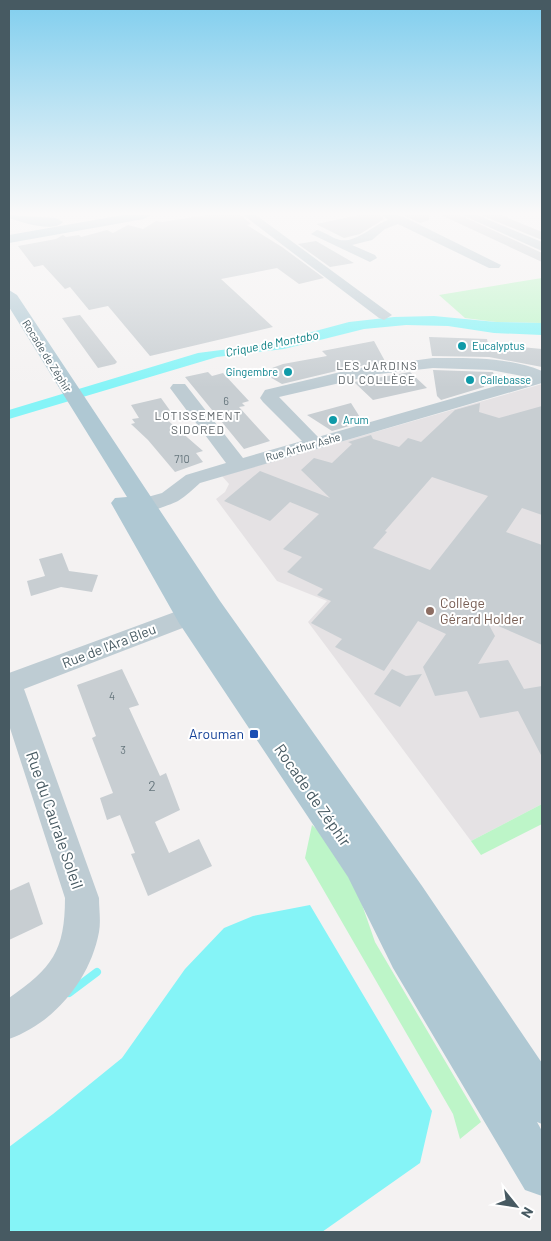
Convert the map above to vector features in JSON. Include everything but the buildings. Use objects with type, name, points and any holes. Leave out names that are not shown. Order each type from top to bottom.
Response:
[{"type":"main road","name":"Rocade de Zéphir","points":[[12,297],[76,402],[102,462],[143,505],[200,612],[361,864],[407,954],[542,1173]]},
{"type":"main road","name":"Rocade de Zéphir","points":[[200,612],[409,899],[542,1102]]},
{"type":"street","points":[[327,273],[384,315]]},
{"type":"street","points":[[315,444],[269,398],[271,394],[387,366],[416,363],[468,362],[504,366],[532,371],[542,378]]},
{"type":"street","name":"Rue Arthur Ashe","points":[[143,505],[169,497],[193,479],[542,378]]},
{"type":"street","points":[[179,388],[238,465]]},
{"type":"street","name":"Rue de l'Ara Bleu","points":[[9,684],[200,612]]},
{"type":"street","name":"Rue du Caurale Soleil","points":[[9,684],[82,898],[81,932],[72,960],[50,992],[9,1020]]},
{"type":"shaded area","name":"Collège Gérard Holder","points":[[542,384],[542,804],[471,841],[308,622],[327,601],[277,581],[216,499],[225,492],[229,484],[222,476]]},
{"type":"green space","points":[[542,278],[542,323],[496,322],[465,318],[439,295]]},
{"type":"green space","points":[[542,804],[542,824],[481,855],[471,841]]},
{"type":"green space","points":[[312,825],[321,833],[357,890],[375,942],[481,1122],[460,1139],[453,1114],[305,858]]},
{"type":"water","name":"Crique de Montabo","points":[[434,316],[496,322],[542,323],[542,335],[494,333],[448,326],[406,325],[364,329],[284,349],[217,357],[9,419],[9,410],[198,353],[267,344],[349,322],[394,317]]},
{"type":"water","points":[[310,905],[432,1111],[420,1163],[322,1232],[9,1232],[9,1147],[122,1058],[185,969],[224,928],[253,916]]},
{"type":"waterway","points":[[69,993],[97,972]]},
{"type":"place","name":"Eucalyptus","points":[[462,346]]},
{"type":"place","name":"Gingembre","points":[[288,372]]},
{"type":"place","name":"Callebasse","points":[[470,380]]},
{"type":"place","name":"Arum","points":[[333,420]]},
{"type":"place","name":"Collège Gérard Holder","points":[[430,611]]},
{"type":"place","name":"Arouman","points":[[254,734]]},
{"type":"district","name":"LES JARDINS DU COLLÈGE","points":[[377,373]]},
{"type":"district","name":"LOTISSEMENT SIDORED","points":[[198,423]]}]
